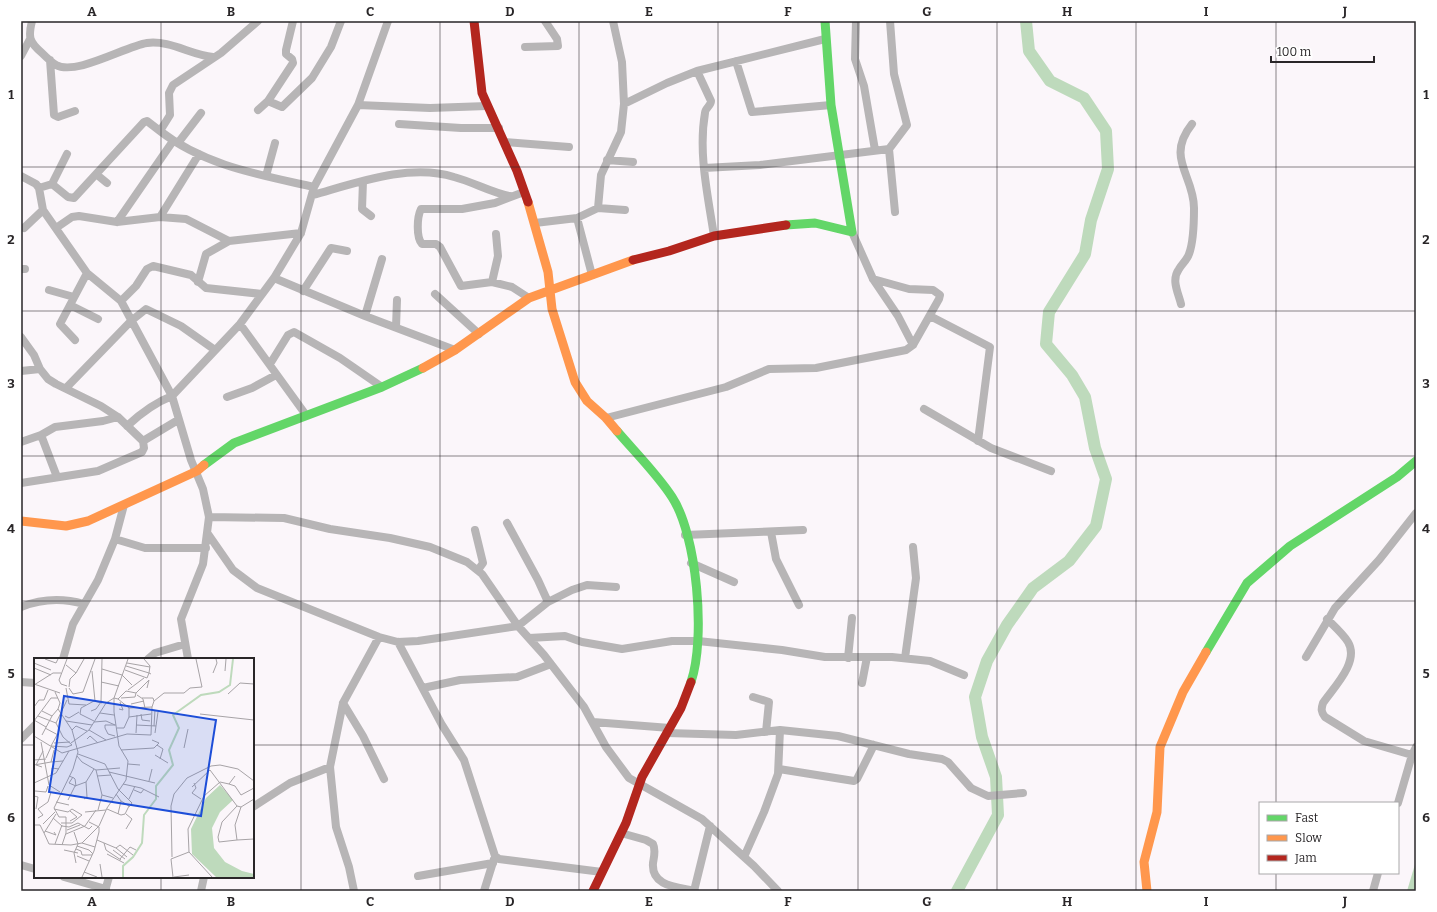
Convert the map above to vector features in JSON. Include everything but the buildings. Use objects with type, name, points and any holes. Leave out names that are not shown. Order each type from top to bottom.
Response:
[{"type":"street","points":[[21,56],[30,39],[32,21]]},
{"type":"street","points":[[160,131],[170,115],[170,89],[213,57],[221,53],[258,21]]},
{"type":"street","points":[[258,110],[268,101],[293,63],[292,59],[286,54],[286,50],[293,21]]},
{"type":"street","points":[[268,101],[282,107],[312,78],[331,47],[341,21]]},
{"type":"street","points":[[127,426],[142,412],[160,401],[172,396],[240,324],[274,278],[301,233],[314,191],[358,105],[388,21]]},
{"type":"street","points":[[474,21],[481,87],[487,106],[505,142],[535,223],[545,260],[559,336],[575,382],[587,401],[606,418],[672,497],[679,510],[685,535],[698,609],[696,664],[687,697],[639,783],[621,833],[593,891]]},
{"type":"street","points":[[525,47],[558,46],[557,39],[545,21]]},
{"type":"street","points":[[598,208],[601,175],[621,132],[624,104],[622,62],[613,21]]},
{"type":"street","points":[[825,21],[825,39],[838,156],[852,232],[873,279],[898,316],[913,345]]},
{"type":"street","points":[[856,21],[855,58],[864,86],[875,150]]},
{"type":"street","points":[[890,21],[894,74],[907,125],[889,149],[895,212]]},
{"type":"street","points":[[30,39],[34,46],[57,66],[67,67],[81,65],[118,54],[147,43],[171,45],[205,56],[213,57]]},
{"type":"street","points":[[624,104],[697,71],[825,39]]},
{"type":"street","points":[[50,60],[54,115],[58,117],[75,111]]},
{"type":"street","points":[[736,61],[752,112],[832,105]]},
{"type":"street","points":[[697,71],[711,100],[711,104],[705,113],[704,168],[714,236]]},
{"type":"street","points":[[358,105],[430,108],[487,106]]},
{"type":"street","points":[[117,222],[175,142],[201,113]]},
{"type":"street","points":[[52,184],[71,199],[74,198],[144,122],[147,121],[175,142],[227,167],[266,176],[314,191],[409,173],[436,173],[455,177],[486,190],[509,196]]},
{"type":"street","points":[[399,124],[453,128],[499,128]]},
{"type":"street","points":[[1181,304],[1175,282],[1175,274],[1190,252],[1194,208],[1194,199],[1181,162],[1181,142],[1192,124]]},
{"type":"street","points":[[505,142],[569,147]]},
{"type":"street","points":[[266,176],[275,143]]},
{"type":"street","points":[[704,168],[760,165],[889,149]]},
{"type":"street","points":[[39,188],[52,184],[67,154]]},
{"type":"street","points":[[160,217],[199,154]]},
{"type":"street","points":[[607,160],[633,162]]},
{"type":"street","points":[[96,174],[107,183]]},
{"type":"street","points":[[21,176],[36,184],[39,188],[43,210],[87,272],[121,301],[172,396],[191,460],[197,471],[209,517],[203,564],[195,588],[182,615],[181,625],[188,658]]},
{"type":"street","points":[[362,181],[362,209],[371,216]]},
{"type":"street","points":[[524,192],[509,196],[495,203],[462,209],[421,209],[420,242],[436,244],[440,247],[461,286],[492,282],[512,286],[528,298]]},
{"type":"street","points":[[535,223],[577,218],[598,208],[625,210]]},
{"type":"street","points":[[24,228],[43,210]]},
{"type":"street","points":[[56,228],[72,217],[78,216],[117,222],[160,217],[186,218],[229,241]]},
{"type":"street","points":[[577,218],[592,276]]},
{"type":"street","points":[[21,521],[66,526],[88,521],[197,471],[220,452],[234,443],[382,387],[420,369],[455,350],[528,298],[592,276],[637,258],[669,251],[714,236],[807,223],[829,226],[852,232]]},
{"type":"street","points":[[198,282],[206,254],[229,241],[301,233]]},
{"type":"street","points":[[492,282],[498,256],[496,234]]},
{"type":"street","points":[[303,291],[331,248],[347,250]]},
{"type":"street","points":[[366,316],[382,259]]},
{"type":"street","points":[[121,301],[136,286],[150,266],[190,275],[206,288],[262,294]]},
{"type":"street","points":[[74,340],[60,324],[87,272]]},
{"type":"street","points":[[274,278],[303,291],[455,350]]},
{"type":"street","points":[[606,418],[726,387],[769,369],[816,368],[899,353],[913,345],[940,299],[937,292],[904,288],[873,279]]},
{"type":"street","points":[[49,290],[74,297]]},
{"type":"street","points":[[435,294],[479,334]]},
{"type":"street","points":[[396,327],[397,300]]},
{"type":"street","points":[[70,305],[98,319]]},
{"type":"street","points":[[66,388],[143,310],[149,310],[181,326],[215,350]]},
{"type":"street","points":[[930,316],[990,347],[978,441]]},
{"type":"street","points":[[240,324],[306,415]]},
{"type":"street","points":[[270,364],[288,335],[294,332],[340,358],[382,387]]},
{"type":"street","points":[[21,337],[34,355],[40,369],[48,379],[101,406],[118,417],[143,441],[144,448],[138,455],[98,471],[21,482]]},
{"type":"street","points":[[21,370],[40,369]]},
{"type":"street","points":[[227,397],[252,388],[276,375]]},
{"type":"street","points":[[924,409],[991,448],[1051,471]]},
{"type":"street","points":[[21,442],[41,435],[55,427],[103,421],[118,417]]},
{"type":"street","points":[[143,441],[178,420]]},
{"type":"street","points":[[41,435],[57,477]]},
{"type":"street","points":[[1147,891],[1144,862],[1157,812],[1160,747],[1183,692],[1211,642],[1248,583],[1290,546],[1391,481],[1416,461]]},
{"type":"street","points":[[63,658],[73,624],[98,580],[115,539],[124,505]]},
{"type":"street","points":[[1306,657],[1327,619],[1335,608],[1379,560],[1416,513]]},
{"type":"street","points":[[209,517],[278,517],[330,529],[390,538],[441,551],[467,562],[478,570],[518,626],[551,664],[584,707],[606,747],[629,778],[710,826],[744,856],[778,891]]},
{"type":"street","points":[[508,523],[548,602]]},
{"type":"street","points":[[475,530],[483,563],[478,570]]},
{"type":"street","points":[[685,535],[804,530]]},
{"type":"street","points":[[771,532],[776,559],[799,605]]},
{"type":"street","points":[[208,534],[233,570],[257,588],[379,637],[398,642],[418,641],[518,626],[548,602],[572,590],[587,585],[616,587]]},
{"type":"street","points":[[115,539],[145,548],[206,548]]},
{"type":"street","points":[[905,658],[916,578],[913,547]]},
{"type":"street","points":[[691,563],[734,582]]},
{"type":"street","points":[[21,607],[64,599],[84,604]]},
{"type":"street","points":[[848,658],[852,618]]},
{"type":"street","points":[[1327,619],[1349,644],[1351,656],[1345,672],[1323,703],[1321,708],[1322,713],[1325,717],[1364,742],[1412,756]]},
{"type":"street","points":[[529,638],[565,636],[582,642],[622,649],[672,641],[698,641],[782,650],[825,657],[905,658],[930,661],[964,675]]},
{"type":"street","points":[[354,891],[349,867],[336,827],[330,767],[343,703],[379,637]]},
{"type":"street","points":[[398,642],[424,688],[442,725],[464,760],[494,860],[484,891]]},
{"type":"street","points":[[149,658],[155,653],[185,644]]},
{"type":"street","points":[[862,683],[867,657]]},
{"type":"street","points":[[424,688],[460,680],[517,676],[551,664]]},
{"type":"street","points":[[22,680],[34,683]]},
{"type":"street","points":[[753,697],[769,702],[766,732]]},
{"type":"street","points":[[343,703],[363,736],[384,779]]},
{"type":"street","points":[[593,722],[736,736],[780,730],[838,736],[942,759],[948,762],[971,788],[988,796],[1021,794]]},
{"type":"street","points":[[21,739],[34,726]]},
{"type":"street","points":[[744,856],[764,812],[779,769],[780,730]]},
{"type":"street","points":[[779,769],[854,781],[857,779],[874,745]]},
{"type":"street","points":[[1398,802],[1416,747]]},
{"type":"street","points":[[254,806],[290,783],[330,767]]},
{"type":"street","points":[[621,833],[646,840],[653,844],[655,851],[653,866],[655,876],[663,883],[676,889],[694,891],[710,826]]},
{"type":"street","points":[[418,876],[499,858],[602,872]]},
{"type":"street","points":[[21,865],[34,869]]},
{"type":"street","points":[[1373,891],[1378,874]]},
{"type":"street","points":[[67,878],[106,890],[109,878]]},
{"type":"street","points":[[201,891],[204,878]]},
{"type":"shaded area","points":[[1416,861],[1416,891],[1407,891]]},
{"type":"waterway","points":[[957,891],[998,815],[996,777],[982,737],[975,697],[987,661],[1007,625],[1033,588],[1069,561],[1096,526],[1106,479],[1095,448],[1085,397],[1072,375],[1046,344],[1049,312],[1085,254],[1091,220],[1108,169],[1106,131],[1084,98],[1050,81],[1029,51],[1026,21]]},
{"type":"traffic: fast","points":[[786,225],[815,223],[852,232],[831,105],[825,21]]},
{"type":"traffic: fast","points":[[204,465],[234,443],[382,387],[423,368]]},
{"type":"traffic: fast","points":[[617,431],[653,472],[672,497],[681,514],[688,536],[693,561],[698,614],[696,663],[691,682]]},
{"type":"traffic: fast","points":[[1206,652],[1247,583],[1290,546],[1397,477],[1416,461]]},
{"type":"traffic: slow","points":[[528,202],[548,272],[552,309],[575,382],[587,401],[606,418],[617,431]]},
{"type":"traffic: slow","points":[[423,368],[455,350],[529,298],[633,260]]},
{"type":"traffic: slow","points":[[21,521],[66,526],[88,521],[197,471],[204,465]]},
{"type":"traffic: slow","points":[[1147,891],[1144,862],[1157,812],[1160,747],[1183,692],[1206,652]]},
{"type":"traffic: jam","points":[[474,21],[482,93],[517,171],[528,202]]},
{"type":"traffic: jam","points":[[633,260],[669,251],[714,236],[786,225]]},
{"type":"traffic: jam","points":[[593,891],[626,823],[642,777],[681,708],[691,682]]}]
